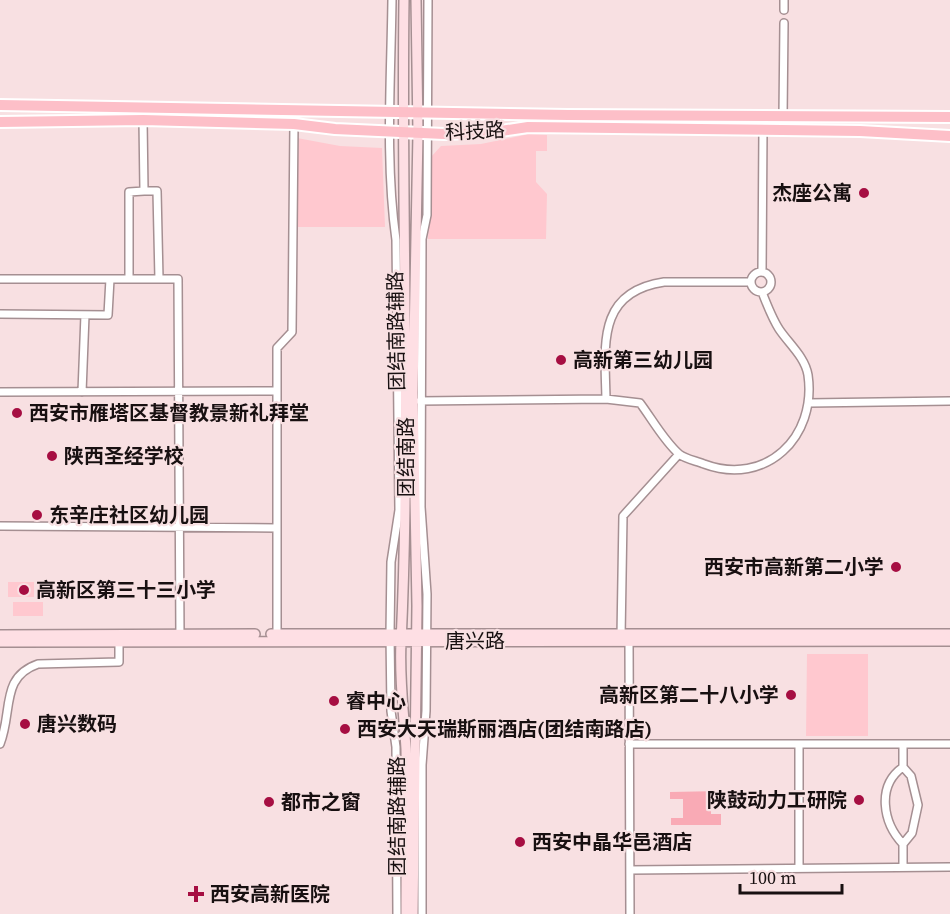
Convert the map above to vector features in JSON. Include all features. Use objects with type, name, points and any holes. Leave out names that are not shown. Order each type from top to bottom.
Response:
[{"type":"main road","name":"团结南路","points":[[404,0],[402,194],[406,227],[406,405],[402,638],[406,747],[406,914]]},
{"type":"main road","name":"团结南路","points":[[413,914],[413,749],[422,638],[417,401],[423,111],[416,0]]},
{"type":"main road","name":"科技路","points":[[0,105],[950,117]]},
{"type":"main road","name":"科技路","points":[[0,122],[143,120],[294,124],[423,134],[494,132],[528,127],[763,129],[950,136]]},
{"type":"main road","name":"唐兴路","points":[[624,639],[950,634]]},
{"type":"main road","name":"唐兴路","points":[[0,635],[950,641]]},
{"type":"main road","name":"唐兴路","points":[[0,642],[119,641],[180,637]]},
{"type":"street","name":"团结南路辅路","points":[[392,0],[390,132],[391,203],[396,240],[399,510],[391,562],[390,638],[391,711],[396,747],[397,914]]},
{"type":"street","points":[[423,111],[428,0]]},
{"type":"street","points":[[784,0],[784,10]]},
{"type":"street","points":[[783,116],[784,23]]},
{"type":"street","points":[[143,120],[144,191]]},
{"type":"street","points":[[277,637],[277,348],[292,332],[294,124]]},
{"type":"street","points":[[762,272],[763,129]]},
{"type":"street","points":[[129,279],[129,192],[144,191],[157,191],[159,279]]},
{"type":"street","points":[[762,272],[771,277],[772,283],[769,289],[762,292],[753,289],[751,282],[756,273],[762,272]]},
{"type":"street","points":[[0,279],[178,279],[180,637]]},
{"type":"street","points":[[0,314],[108,315],[110,279]]},
{"type":"street","points":[[606,399],[606,330],[622,299],[640,288],[664,282],[751,282]]},
{"type":"street","points":[[417,401],[606,399],[640,403],[680,454],[716,468],[760,468],[780,456],[803,421],[809,403],[808,372],[801,357],[780,329],[762,292]]},
{"type":"street","points":[[82,392],[85,315]]},
{"type":"street","points":[[0,392],[276,391]]},
{"type":"street","points":[[809,403],[950,401]]},
{"type":"street","points":[[630,914],[629,744],[622,516],[680,454]]},
{"type":"street","points":[[0,526],[277,528]]},
{"type":"street","name":"团结南路辅路","points":[[422,638],[426,711],[422,765],[422,914]]},
{"type":"street","points":[[0,744],[5,691],[11,678],[26,667],[38,664],[118,662],[119,641]]},
{"type":"street","points":[[629,744],[950,744]]},
{"type":"street","points":[[799,744],[799,868]]},
{"type":"street","points":[[903,744],[903,767],[911,776],[918,805],[912,833],[903,844],[903,867]]},
{"type":"street","points":[[903,767],[895,772],[890,782],[886,805],[891,831],[903,844]]},
{"type":"street","points":[[630,870],[950,867]]},
{"type":"shaded area","points":[[529,134],[547,135],[547,151],[536,151],[536,182],[547,194],[546,239],[428,239],[431,157],[441,146],[481,144]]},
{"type":"shaded area","points":[[297,138],[340,146],[382,148],[385,227],[295,227]]},
{"type":"shaded area","points":[[8,582],[34,582],[34,597],[8,597]]},
{"type":"shaded area","points":[[13,602],[43,602],[43,616],[13,616]]},
{"type":"shaded area","points":[[807,654],[868,654],[868,736],[806,736]]},
{"type":"shaded area","points":[[721,791],[721,802],[711,802],[711,814],[721,814],[721,825],[671,825],[671,818],[683,818],[683,799],[670,799],[670,792]]},
{"type":"place","name":"杰座公寓","points":[[864,193]]},
{"type":"place","name":"高新第三幼儿园","points":[[561,360]]},
{"type":"place","name":"西安市雁塔区基督教景新礼拜堂","points":[[17,413]]},
{"type":"place","name":"陕西圣经学校","points":[[52,456]]},
{"type":"place","name":"东辛庄社区幼儿园","points":[[37,515]]},
{"type":"place","name":"西安市高新第二小学","points":[[896,567]]},
{"type":"place","name":"高新区第三十三小学","points":[[24,590]]},
{"type":"place","name":"高新区第二十八小学","points":[[791,695]]},
{"type":"place","name":"睿中心","points":[[334,701]]},
{"type":"place","name":"唐兴数码","points":[[25,724]]},
{"type":"place","name":"西安大天瑞斯丽酒店(团结南路店)","points":[[345,729]]},
{"type":"place","name":"陕鼓动力工研院","points":[[859,800]]},
{"type":"place","name":"都市之窗","points":[[269,802]]},
{"type":"place","name":"西安中晶华邑酒店","points":[[520,842]]},
{"type":"place","name":"西安高新医院","points":[[196,894]]}]
